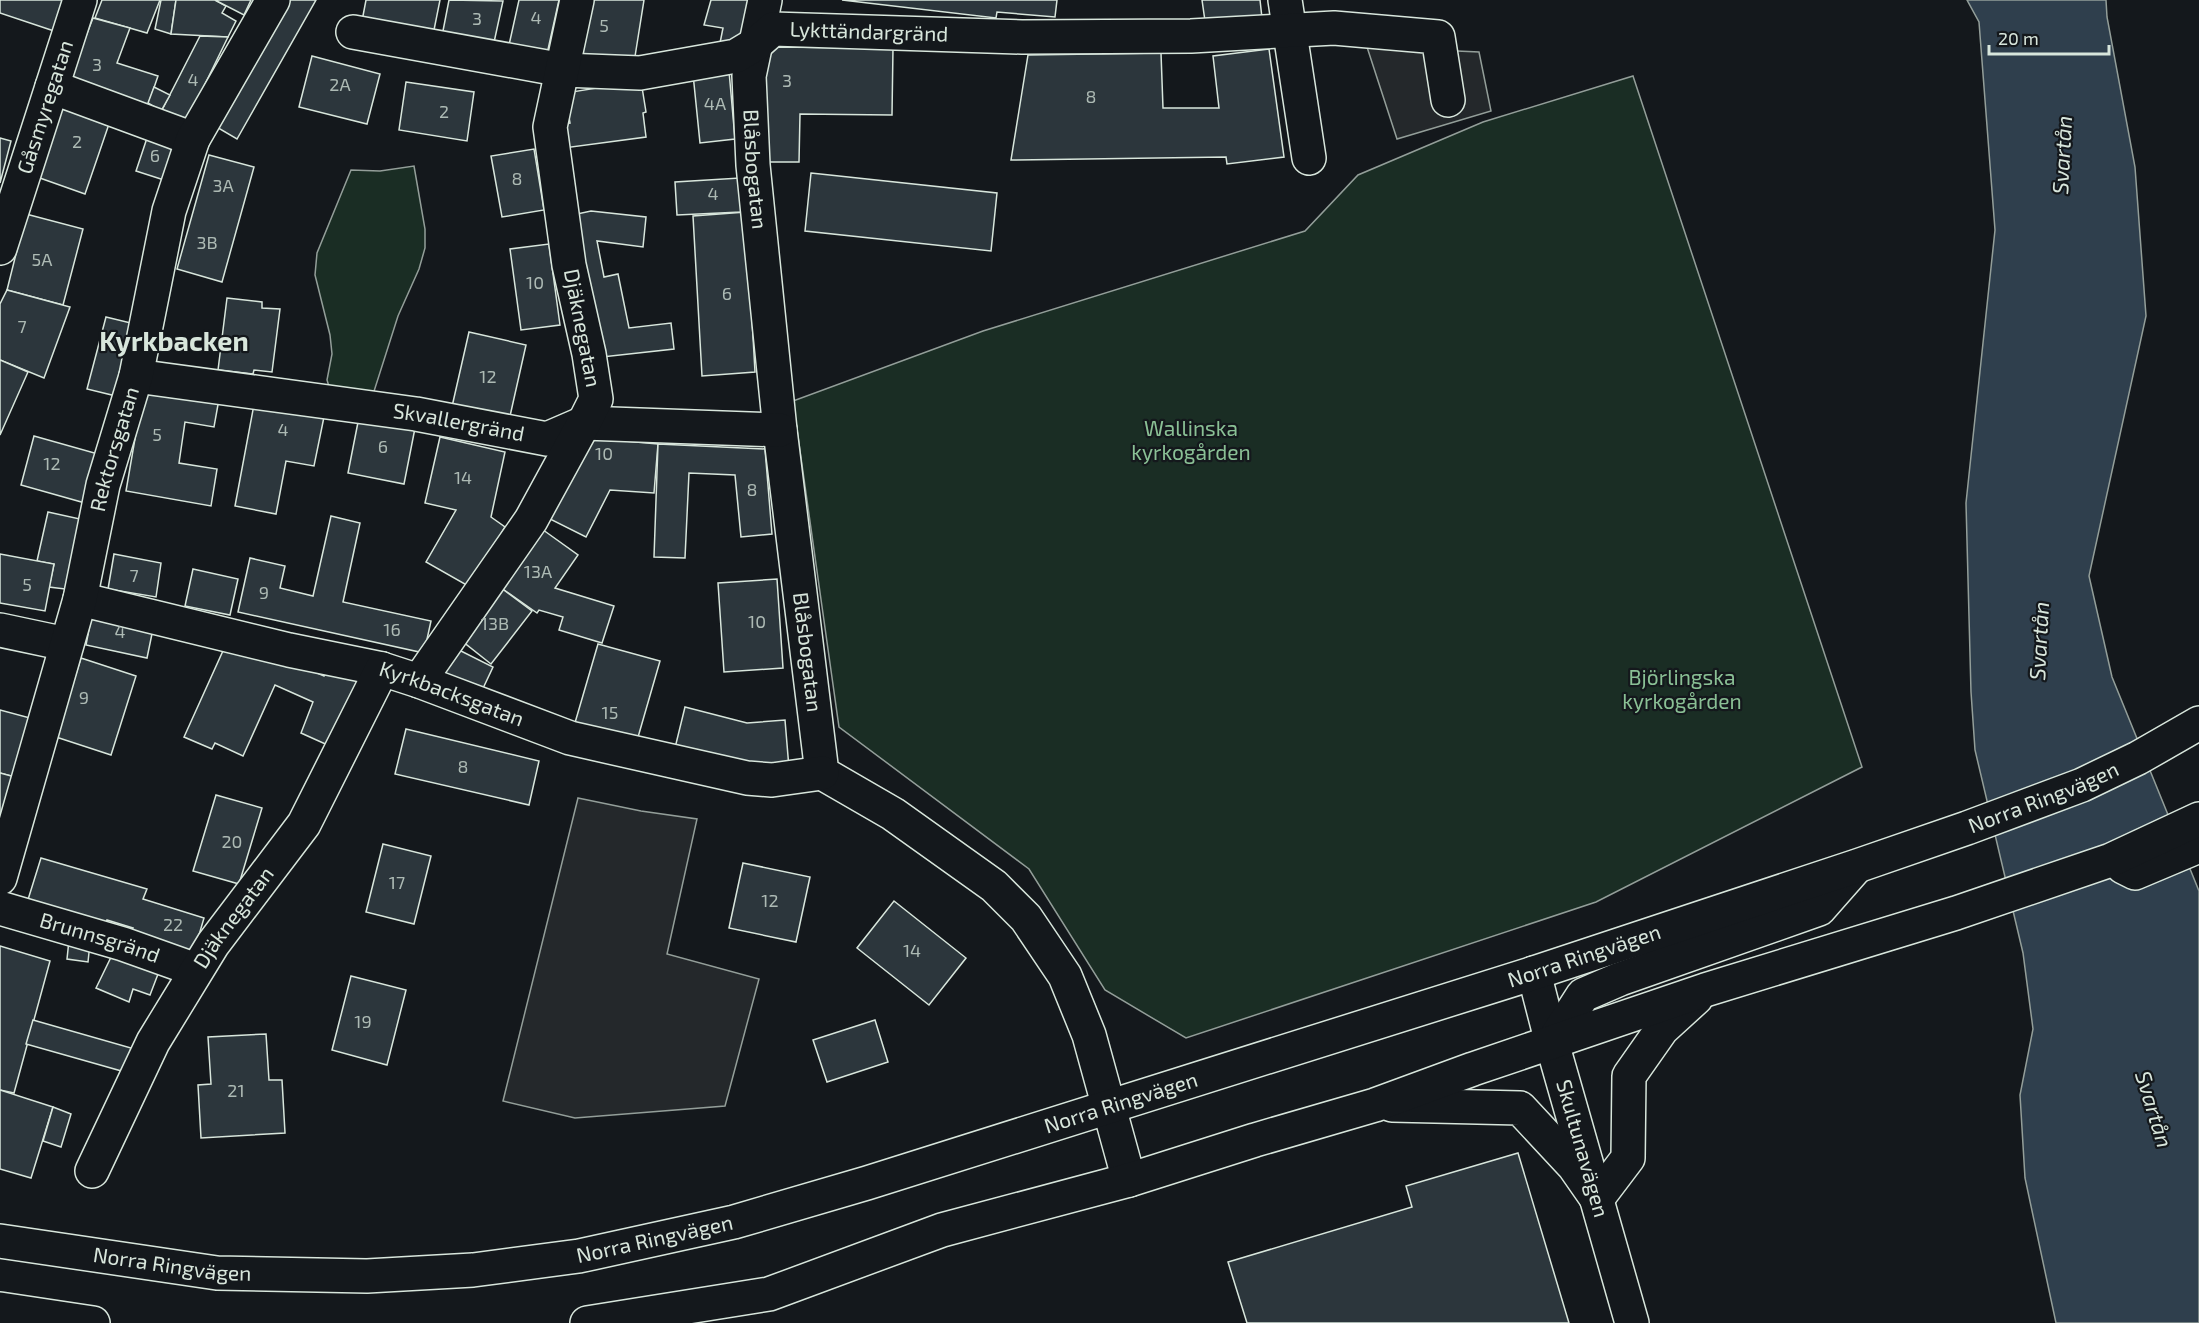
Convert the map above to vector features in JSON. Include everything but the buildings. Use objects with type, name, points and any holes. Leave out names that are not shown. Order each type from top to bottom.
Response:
[{"type":"street","name":"Gåsmyregatan","points":[[0,248],[80,0]]},
{"type":"street","name":"Rektorsgatan","points":[[0,878],[80,599],[103,485],[136,376],[169,211],[193,139],[273,0]]},
{"type":"street","name":"Djäknegatan","points":[[419,681],[531,520],[596,399],[589,354],[569,265],[550,127],[577,0]]},
{"type":"street","name":"Blåsbogatan","points":[[765,0],[749,76],[753,165],[780,430],[822,773]]},
{"type":"street","points":[[1285,0],[1309,158]]},
{"type":"street","name":"Lykttändargränd","points":[[353,32],[563,70],[640,73],[736,56],[756,44],[773,29],[1034,37],[1191,36],[1334,28],[1438,37],[1448,100]]},
{"type":"street","points":[[52,87],[193,139]]},
{"type":"street","name":"Skvallergränd","points":[[136,376],[416,414],[547,439],[584,423],[780,430]]},
{"type":"street","name":"Kyrkbacksgatan","points":[[80,599],[289,650],[382,669],[570,738],[735,776],[772,780],[822,773]]},
{"type":"street","points":[[0,630],[66,644]]},
{"type":"street","name":"Djäknegatan","points":[[92,1171],[153,1042],[213,944],[304,824],[382,669]]},
{"type":"street","name":"Norra Ringvägen","points":[[0,1241],[217,1273],[368,1276],[473,1270],[579,1256],[734,1222],[867,1183],[1534,973],[1857,866],[2082,785],[2138,758],[2199,723]]},
{"type":"street","points":[[822,773],[892,814],[994,886],[1026,918],[1065,976],[1089,1035],[1129,1180]]},
{"type":"street","points":[[587,1323],[769,1294],[942,1230],[1129,1180],[1375,1105],[1705,990],[1956,914],[2111,860],[2199,819]]},
{"type":"street","points":[[2111,860],[2135,873],[2199,846]]},
{"type":"street","points":[[1552,1043],[1583,994],[1819,909],[1857,866]]},
{"type":"street","name":"Brunnsgränd","points":[[0,908],[123,944],[196,970]]},
{"type":"street","name":"Skultunavägen","points":[[1534,973],[1632,1323]]},
{"type":"street","points":[[1375,1105],[1520,1108],[1574,1166],[1597,1199],[1628,1158],[1629,1077],[1662,1029],[1705,990]]},
{"type":"street","points":[[0,1309],[93,1323]]},
{"type":"green space","points":[[1633,76],[1862,767],[1596,902],[1186,1038],[1105,990],[1029,869],[839,727],[793,401],[983,331],[1305,231],[1358,175],[1483,122]]},
{"type":"green space","points":[[414,166],[425,229],[425,248],[419,269],[398,316],[369,407],[334,403],[327,380],[332,354],[330,335],[315,275],[317,253],[351,170],[380,171]]},
{"type":"shaded area","points":[[1367,47],[1479,52],[1491,111],[1397,139]]},
{"type":"shaded area","points":[[578,798],[641,811],[697,819],[667,954],[759,979],[725,1106],[575,1118],[503,1101]]},
{"type":"water","name":"Svartån","points":[[1967,0],[2106,0],[2107,17],[2135,167],[2146,316],[2089,576],[2112,677],[2199,891],[2199,1323],[2056,1323],[2025,1178],[2020,1095],[2033,1029],[2023,953],[1975,750],[1971,692],[1966,503],[1995,230],[1979,22]]},
{"type":"district","name":"Kyrkbacken","points":[[174,342]]},
{"type":"park label","name":"Wallinska kyrkogården","points":[[1191,441]]},
{"type":"park label","name":"Björlingska kyrkogården","points":[[1682,690]]}]
